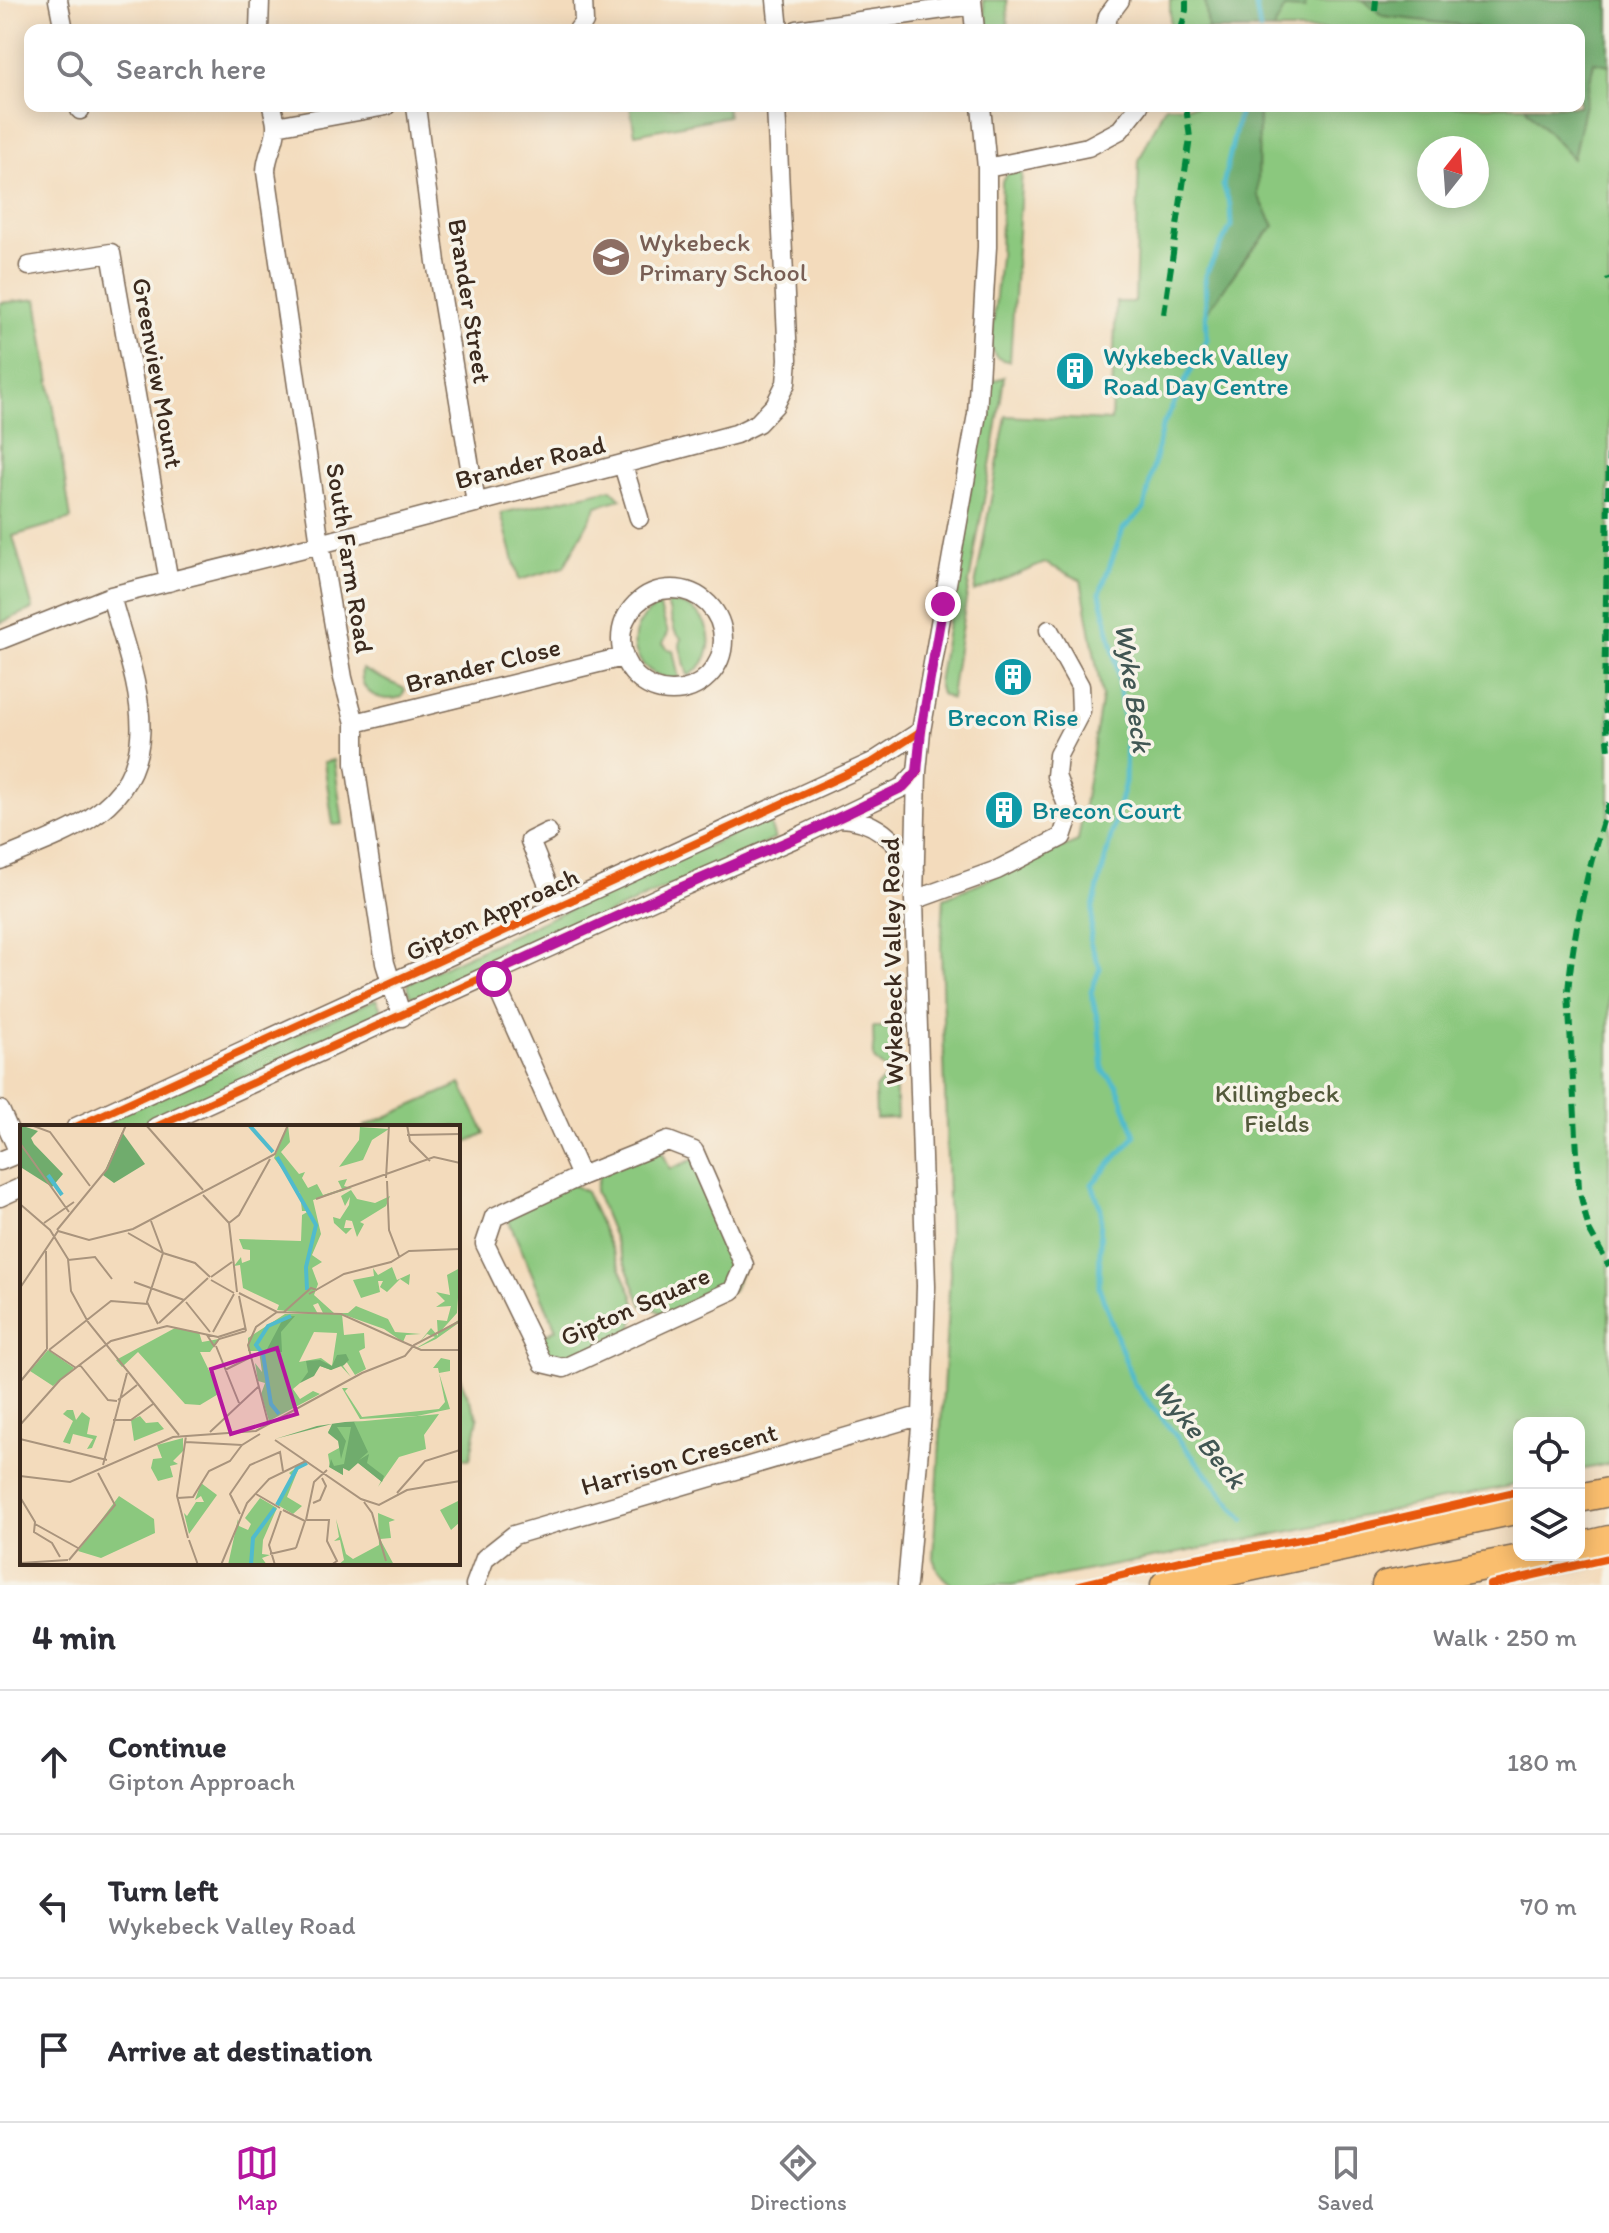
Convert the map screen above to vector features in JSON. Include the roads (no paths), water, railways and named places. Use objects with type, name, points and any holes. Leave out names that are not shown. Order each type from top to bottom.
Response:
[{"type":"highway","points":[[1585,1497],[1609,1492]]},
{"type":"highway","points":[[1165,1585],[1513,1510]]},
{"type":"highway","points":[[1585,1546],[1609,1540]]},
{"type":"highway","points":[[1386,1585],[1513,1561]]},
{"type":"street","points":[[58,0],[63,24]]},
{"type":"street","points":[[259,24],[260,0]]},
{"type":"street","points":[[583,0],[585,24]]},
{"type":"street","points":[[776,0],[778,24]]},
{"type":"street","points":[[1106,24],[1108,16],[1120,0]]},
{"type":"street","points":[[836,24],[972,3],[974,24]]},
{"type":"street","name":"South Farm Road","points":[[273,112],[276,126],[274,141],[266,155],[266,172],[320,544],[343,678],[355,723],[355,764],[390,983],[402,1017]]},
{"type":"street","points":[[276,126],[353,112]]},
{"type":"street","name":"Brander Street","points":[[417,112],[436,262],[476,503]]},
{"type":"street","name":"Brander Road","points":[[0,640],[111,596],[623,465],[736,434],[758,423],[775,405],[786,383],[788,359],[776,112]]},
{"type":"street","name":"Wykebeck Valley Road","points":[[910,1583],[922,1415],[926,1286],[914,900],[917,772],[921,731],[977,414],[986,300],[987,168],[982,112]]},
{"type":"street","points":[[987,168],[1088,147],[1120,130],[1134,112]]},
{"type":"street","name":"Greenview Mount","points":[[29,266],[111,253],[169,582]]},
{"type":"street","points":[[623,465],[639,518]]},
{"type":"street","points":[[678,589],[695,594],[709,604],[719,619],[723,636],[718,661],[703,682],[687,690],[656,690],[642,683],[630,672],[623,657],[620,640],[623,623],[631,608],[644,596],[660,590],[678,589]]},
{"type":"street","points":[[0,860],[88,820],[113,801],[131,775],[141,746],[142,714],[111,596]]},
{"type":"street","points":[[914,900],[997,870],[1062,837],[1070,813],[1056,776],[1058,755],[1081,711],[1080,686],[1049,630]]},
{"type":"street","name":"Brander Close","points":[[355,723],[623,657]]},
{"type":"street","name":"Gipton Approach","points":[[80,1125],[762,810],[873,762],[921,731]]},
{"type":"street","name":"Gipton Approach","points":[[160,1125],[903,787],[917,772]]},
{"type":"street","points":[[836,818],[878,828],[893,840],[915,869]]},
{"type":"street","points":[[548,832],[530,841],[557,907]]},
{"type":"street","points":[[491,974],[581,1176]]},
{"type":"street","points":[[0,1110],[20,1150]]},
{"type":"street","name":"Gipton Square","points":[[668,1141],[694,1151],[744,1265],[733,1290],[564,1368],[543,1363],[485,1244],[494,1217],[581,1176],[668,1141]]},
{"type":"street","points":[[0,1161],[20,1152]]},
{"type":"street","points":[[0,1197],[20,1188]]},
{"type":"street","name":"Harrison Crescent","points":[[475,1585],[485,1558],[514,1535],[922,1415]]},
{"type":"waterway","name":"Wyke Beck","points":[[1255,0],[1259,24]]},
{"type":"waterway","name":"Wyke Beck","points":[[1240,112],[1223,185],[1230,205],[1231,226],[1205,275],[1207,339],[1162,427],[1144,509],[1123,529],[1100,593],[1116,662],[1126,732],[1125,782],[1093,907],[1090,943],[1100,968],[1091,992],[1099,1026],[1103,1071],[1117,1085],[1135,1136],[1092,1184],[1101,1209],[1099,1287],[1134,1384],[1244,1520]]},
{"type":"place","name":"Wykebeck Primary School","points":[[611,257]]},
{"type":"place","name":"Wykebeck Valley Road Day Centre","points":[[1075,371]]},
{"type":"place","name":"Brecon Rise","points":[[1013,677]]},
{"type":"place","name":"Brecon Court","points":[[1004,810]]},
{"type":"park label","name":"Killingbeck Fields","points":[[1277,1108]]}]
